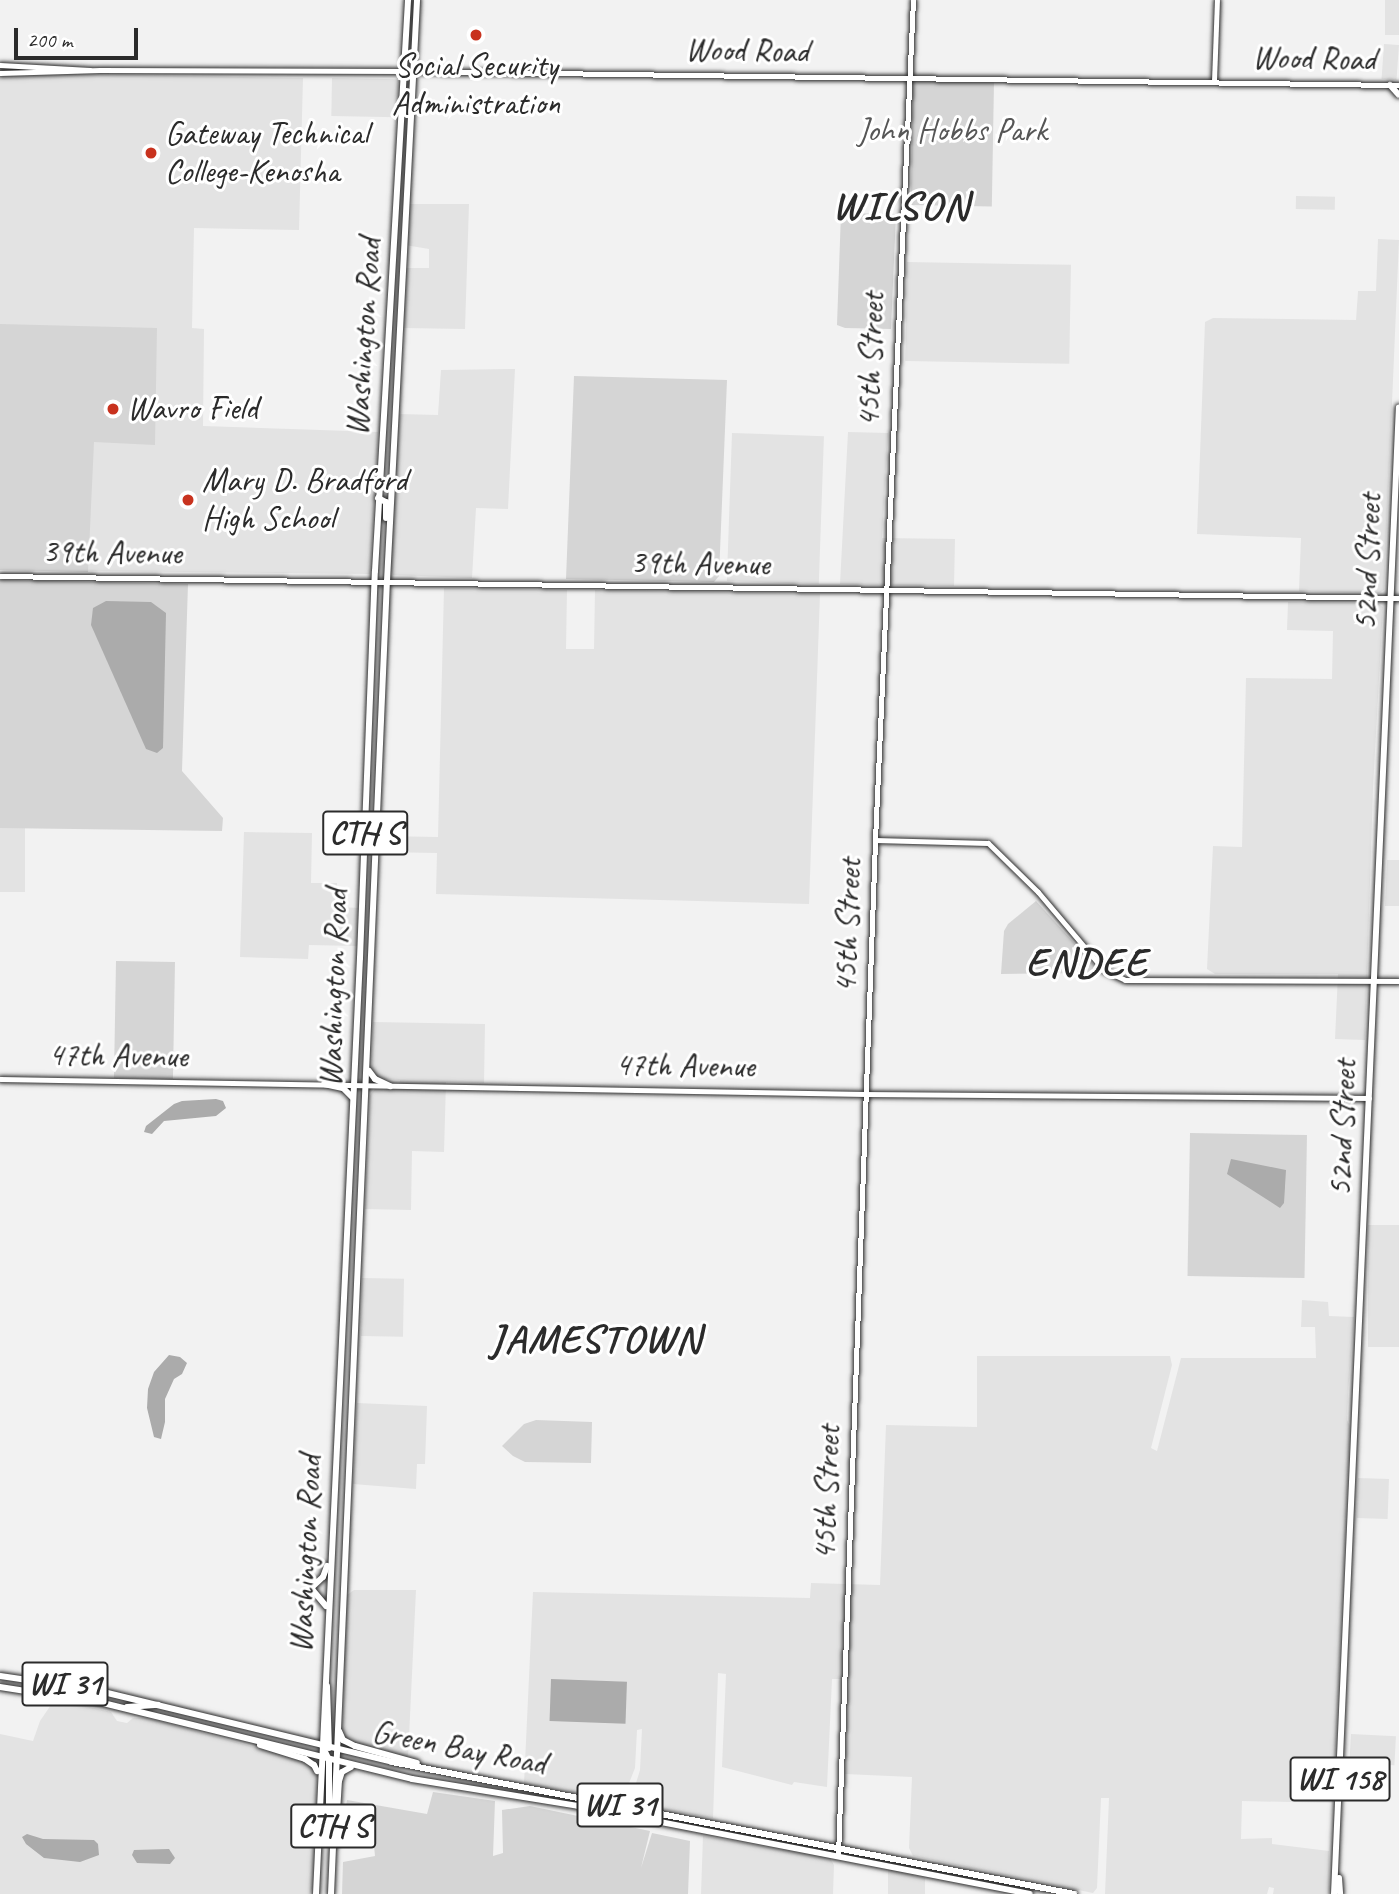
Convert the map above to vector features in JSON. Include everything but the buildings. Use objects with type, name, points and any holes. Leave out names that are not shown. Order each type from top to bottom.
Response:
[{"type":"main road","name":"Washington Road","points":[[332,1853],[333,1761],[337,1748],[404,229],[408,0]]},
{"type":"main road","name":"Washington Road","points":[[316,1894],[319,1783],[325,1745],[327,1609],[354,1084],[378,498],[397,200],[417,0]]},
{"type":"main road","points":[[1390,85],[1399,95]]},
{"type":"main road","points":[[396,229],[404,229]]},
{"type":"main road","name":"52nd Street","points":[[1336,1892],[1399,407]]},
{"type":"main road","points":[[378,498],[386,502],[389,534]]},
{"type":"main road","points":[[368,1068],[372,1076],[390,1086]]},
{"type":"main road","points":[[324,1084],[348,1090],[353,1102]]},
{"type":"main road","points":[[340,1336],[355,1337]]},
{"type":"main road","points":[[327,1609],[322,1598],[311,1588],[326,1572],[331,1544]]},
{"type":"main road","points":[[333,1761],[325,1745],[329,1700],[325,1673],[331,1669],[340,1673]]},
{"type":"main road","name":"Green Bay Road","points":[[0,1676],[54,1682],[129,1697],[431,1769],[839,1846],[1074,1894]]},
{"type":"main road","name":"Green Bay Road","points":[[0,1687],[103,1703],[357,1767],[838,1855],[1029,1894]]},
{"type":"main road","points":[[300,1739],[318,1731],[324,1690]]},
{"type":"main road","points":[[103,1703],[124,1702],[129,1697]]},
{"type":"main road","points":[[125,1708],[158,1705]]},
{"type":"main road","points":[[338,1724],[341,1738],[355,1746],[431,1769]]},
{"type":"main road","points":[[252,1740],[268,1749],[309,1761],[316,1767],[319,1783]]},
{"type":"main road","points":[[332,1853],[337,1839],[340,1776],[347,1768],[357,1767]]},
{"type":"main road","name":"CTH S","points":[[331,1894],[332,1853]]},
{"type":"street","name":"45th Street","points":[[838,1855],[875,841],[913,0]]},
{"type":"street","points":[[1214,81],[1217,0]]},
{"type":"street","name":"Wood Road","points":[[0,65],[68,66],[93,70]]},
{"type":"street","name":"Wood Road","points":[[0,73],[93,70],[408,72],[1399,85]]},
{"type":"street","name":"39th Avenue","points":[[0,576],[1399,598]]},
{"type":"street","points":[[875,841],[988,843],[1038,892],[1104,970],[1125,979],[1399,981]]},
{"type":"street","name":"47th Avenue","points":[[0,1079],[866,1094],[1369,1098]]},
{"type":"shaded area","points":[[1385,0],[1399,0],[1399,35],[1385,35]]},
{"type":"shaded area","points":[[1384,44],[1399,45],[1397,80],[1382,79]]},
{"type":"shaded area","points":[[74,74],[303,78],[299,230],[194,228],[192,328],[204,329],[203,426],[378,432],[370,574],[0,570],[0,76]]},
{"type":"shaded area","points":[[332,78],[398,79],[397,117],[331,116]]},
{"type":"shaded area","points":[[1296,196],[1335,197],[1335,210],[1296,209]]},
{"type":"shaded area","points":[[409,204],[469,204],[465,329],[404,328],[404,268],[429,268],[429,249],[405,245]]},
{"type":"shaded area","points":[[1378,239],[1399,240],[1384,590],[1379,593],[1299,591],[1301,538],[1197,534],[1205,322],[1213,318],[1356,320],[1358,291],[1376,291]]},
{"type":"shaded area","points":[[907,262],[1071,265],[1069,364],[905,361]]},
{"type":"shaded area","points":[[515,369],[508,509],[476,508],[472,578],[393,575],[390,568],[399,414],[438,415],[441,370]]},
{"type":"shaded area","points":[[848,432],[888,433],[882,538],[955,539],[954,586],[840,584]]},
{"type":"shaded area","points":[[732,433],[824,436],[819,584],[727,581]]},
{"type":"shaded area","points":[[444,588],[567,590],[566,649],[594,649],[595,590],[820,594],[809,904],[436,894],[437,853],[381,852],[381,836],[438,837]]},
{"type":"shaded area","points":[[106,601],[151,602],[166,613],[163,748],[157,753],[146,749],[91,625],[93,608]]},
{"type":"shaded area","points":[[1288,602],[1377,603],[1383,607],[1373,788],[1365,1040],[1335,1039],[1338,974],[1215,974],[1207,969],[1213,846],[1242,847],[1246,678],[1332,679],[1333,631],[1287,630]]},
{"type":"shaded area","points":[[0,828],[25,828],[25,892],[0,892]]},
{"type":"shaded area","points":[[244,832],[312,833],[311,883],[337,883],[338,907],[359,908],[357,946],[309,945],[308,959],[240,957]]},
{"type":"shaded area","points":[[1387,860],[1399,860],[1399,906],[1385,906]]},
{"type":"shaded area","points":[[373,1022],[485,1024],[484,1083],[446,1082],[444,1152],[412,1151],[411,1210],[365,1209],[370,1095],[375,1089],[399,1088],[400,1080],[382,1079],[372,1074]]},
{"type":"shaded area","points":[[216,1099],[223,1101],[226,1108],[216,1116],[164,1121],[152,1134],[144,1132],[146,1126],[174,1104]]},
{"type":"shaded area","points":[[1231,1159],[1286,1170],[1284,1203],[1280,1208],[1227,1174]]},
{"type":"shaded area","points":[[1368,1225],[1399,1225],[1399,1347],[1368,1347]]},
{"type":"shaded area","points":[[362,1278],[404,1279],[403,1337],[361,1336]]},
{"type":"shaded area","points":[[1302,1300],[1328,1302],[1329,1316],[1354,1317],[1348,1394],[1347,1420],[1350,1426],[1333,1803],[1242,1801],[1241,1839],[1272,1838],[1272,1844],[1329,1851],[1329,1894],[1273,1894],[1274,1888],[1269,1887],[1267,1894],[1105,1894],[1109,1798],[1101,1798],[1097,1888],[1093,1893],[913,1856],[909,1848],[912,1777],[845,1774],[849,1679],[832,1679],[827,1787],[794,1782],[792,1785],[722,1767],[726,1674],[718,1673],[713,1818],[630,1803],[640,1770],[642,1729],[637,1730],[635,1768],[622,1801],[524,1784],[533,1592],[810,1598],[811,1583],[880,1585],[886,1425],[977,1427],[977,1356],[1170,1356],[1172,1365],[1151,1448],[1157,1451],[1181,1358],[1316,1358],[1315,1327],[1301,1327]]},
{"type":"shaded area","points":[[169,1355],[180,1357],[187,1363],[182,1374],[174,1379],[165,1399],[165,1422],[161,1439],[154,1437],[147,1408],[148,1389],[154,1372]]},
{"type":"shaded area","points":[[357,1403],[427,1406],[425,1464],[417,1464],[416,1489],[353,1484]]},
{"type":"shaded area","points":[[1358,1478],[1389,1479],[1388,1519],[1357,1518]]},
{"type":"shaded area","points":[[354,1590],[416,1590],[408,1758],[362,1748],[345,1739],[342,1733],[347,1595]]},
{"type":"shaded area","points":[[551,1679],[627,1682],[625,1724],[550,1721]]},
{"type":"shaded area","points":[[55,1699],[111,1712],[117,1721],[127,1723],[133,1718],[147,1718],[306,1761],[317,1776],[313,1886],[310,1894],[0,1894],[0,1734],[33,1741],[40,1721]]},
{"type":"shaded area","points":[[1351,1734],[1396,1736],[1394,1765],[1349,1763]]},
{"type":"shaded area","points":[[27,1834],[43,1839],[94,1840],[98,1844],[99,1855],[80,1862],[44,1858],[26,1844],[22,1837]]},
{"type":"shaded area","points":[[703,1836],[830,1858],[834,1865],[833,1894],[701,1894]]},
{"type":"shaded area","points":[[169,1849],[175,1858],[170,1864],[137,1863],[132,1855],[134,1850]]},
{"type":"shaded area","points":[[888,1869],[925,1878],[925,1894],[888,1894]]},
{"type":"green space","name":"John Hobbs Park","points":[[913,81],[994,82],[992,206],[911,205]]},
{"type":"green space","points":[[841,213],[896,214],[891,329],[845,328],[837,325]]},
{"type":"green space","points":[[0,324],[157,328],[155,445],[94,442],[88,572],[0,570]]},
{"type":"green space","points":[[574,376],[727,380],[719,576],[714,582],[566,579]]},
{"type":"green space","points":[[0,580],[188,584],[182,771],[223,818],[222,831],[0,828]]},
{"type":"green space","points":[[1036,901],[1094,965],[1095,973],[1001,974],[1004,931],[1008,924]]},
{"type":"green space","points":[[116,961],[175,962],[173,1079],[114,1078]]},
{"type":"green space","points":[[1190,1133],[1307,1135],[1304,1278],[1188,1276]]},
{"type":"green space","points":[[536,1420],[592,1422],[591,1463],[525,1462],[502,1446],[524,1424]]},
{"type":"green space","points":[[433,1792],[495,1801],[493,1856],[503,1853],[502,1810],[530,1806],[650,1831],[641,1868],[652,1833],[690,1841],[688,1894],[342,1894],[343,1862],[375,1856],[373,1836],[362,1826],[373,1816],[345,1811],[347,1800],[427,1814]]},
{"type":"place","name":"Social Security Administration","points":[[476,35]]},
{"type":"place","name":"Gateway Technical College-Kenosha","points":[[151,153]]},
{"type":"place","name":"Wavro Field","points":[[113,409]]},
{"type":"place","name":"Mary D. Bradford High School","points":[[188,500]]},
{"type":"district","name":"WILSON","points":[[901,206]]},
{"type":"district","name":"ENDEE","points":[[1087,962]]},
{"type":"district","name":"JAMESTOWN","points":[[596,1339]]}]
